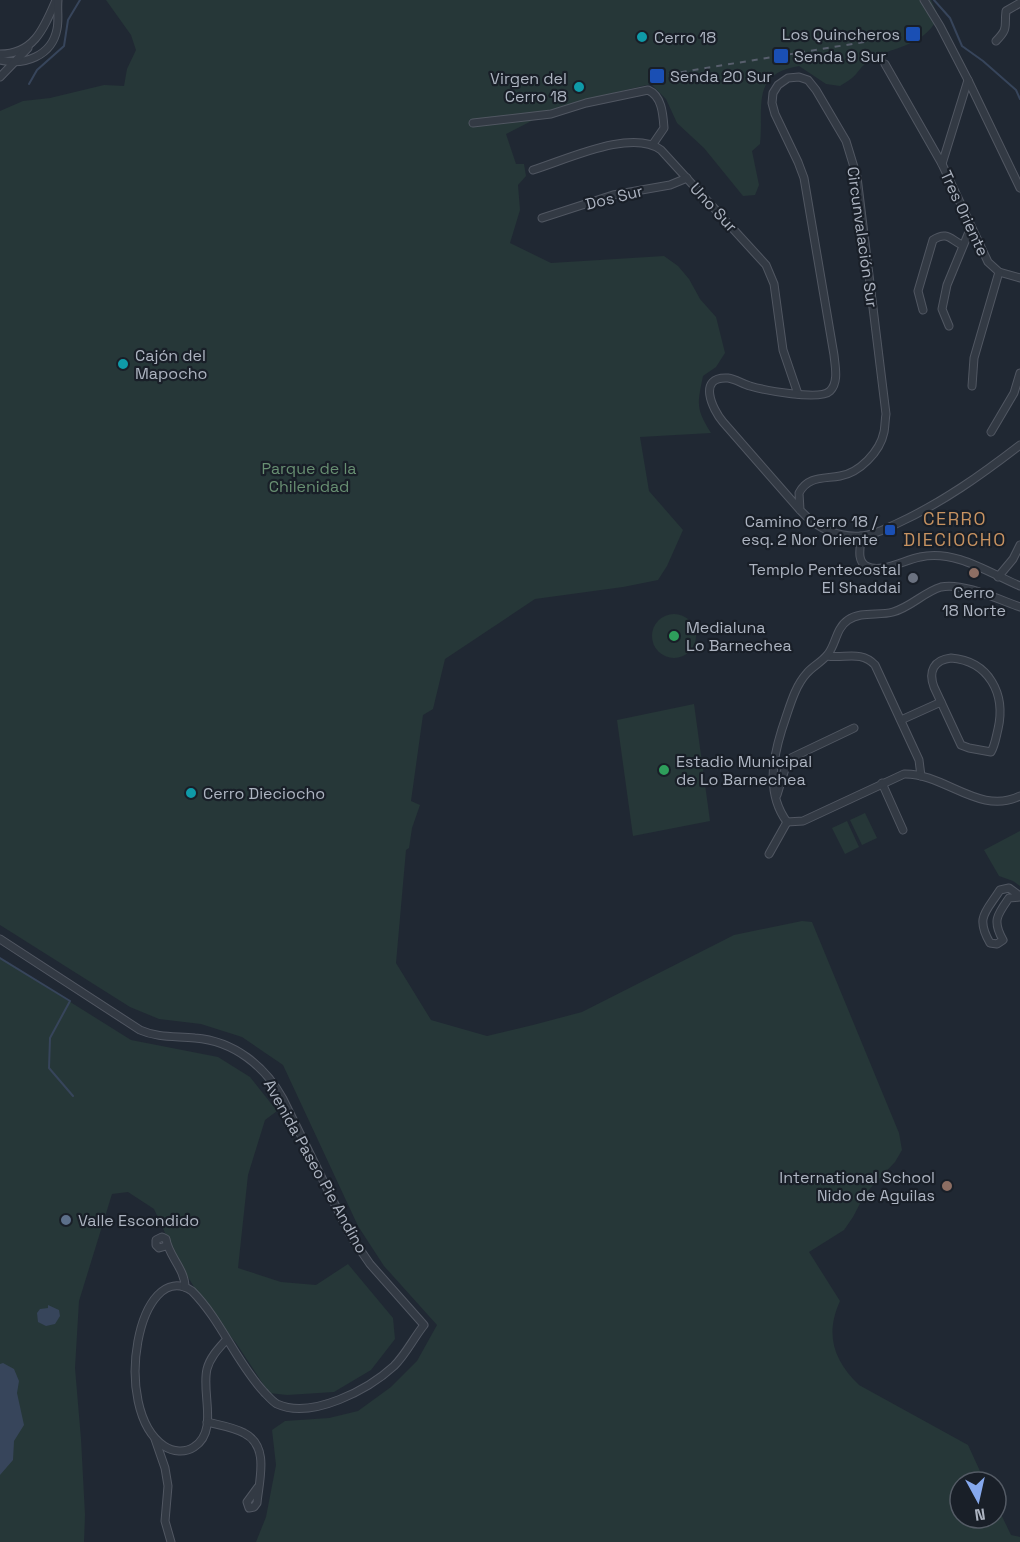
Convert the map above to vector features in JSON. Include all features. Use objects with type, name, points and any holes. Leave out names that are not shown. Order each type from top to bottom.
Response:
[{"type":"street","points":[[0,77],[32,44],[57,0]]},
{"type":"street","points":[[0,60],[16,62],[34,58],[49,47],[57,31],[57,0]]},
{"type":"street","points":[[924,0],[968,80],[1020,188]]},
{"type":"street","points":[[996,40],[1005,33],[1006,11],[1020,3]]},
{"type":"street","points":[[0,54],[17,52],[32,44]]},
{"type":"street","name":"Tres Oriente","points":[[885,64],[942,164],[988,262],[999,272],[1020,278]]},
{"type":"street","name":"Circunvalación Sur","points":[[799,77],[808,80],[816,90],[846,141],[855,166],[886,414],[884,435],[867,462],[844,475],[819,478],[808,482],[799,493],[801,510],[718,417],[711,405],[709,394],[715,381],[727,378],[756,388],[813,396],[828,393],[832,389],[835,373],[834,355],[804,178],[772,103],[773,93],[778,85],[788,78],[799,77]]},
{"type":"street","name":"Tres Oriente","points":[[942,164],[968,80]]},
{"type":"street","points":[[473,123],[550,114],[586,103],[648,90],[654,93],[662,108],[664,128],[653,144],[625,143],[533,170]]},
{"type":"street","name":"Uno Sur","points":[[653,144],[766,265],[774,284],[783,350],[798,394]]},
{"type":"street","name":"Dos Sur","points":[[542,218],[613,195],[670,185],[687,178]]},
{"type":"street","points":[[949,326],[942,309],[947,285],[971,227]]},
{"type":"street","points":[[923,310],[918,291],[933,240],[947,235],[962,245]]},
{"type":"street","points":[[972,386],[974,358],[999,272]]},
{"type":"street","points":[[991,432],[1017,394],[1020,373]]},
{"type":"street","points":[[801,510],[822,528],[840,534],[861,536],[878,532],[937,504],[1020,445]]},
{"type":"street","points":[[861,536],[859,557],[862,562],[871,567],[877,568],[934,555],[972,564],[1020,586]]},
{"type":"street","points":[[998,577],[1014,559],[1020,545]]},
{"type":"street","points":[[787,822],[780,813],[776,798],[775,750],[795,692],[807,673],[827,656],[840,629],[848,620],[858,616],[900,610],[941,588],[956,586],[1020,607]]},
{"type":"street","points":[[827,656],[861,656],[872,661],[919,760],[921,776]]},
{"type":"street","points":[[946,659],[960,659],[984,671],[995,684],[999,700],[1000,720],[992,751],[987,752],[961,745],[941,702],[932,676],[933,668],[939,662],[946,659]]},
{"type":"street","points":[[901,720],[941,702]]},
{"type":"street","points":[[776,798],[791,758],[854,728]]},
{"type":"street","points":[[787,822],[803,821],[904,774],[921,776],[986,801],[1002,802],[1020,796]]},
{"type":"street","points":[[882,783],[903,830]]},
{"type":"street","points":[[769,854],[787,822]]},
{"type":"street","points":[[1010,888],[1020,896],[1009,898],[997,918],[996,928],[1003,940],[994,944],[990,943],[982,929],[982,919],[1000,890],[1010,888]]},
{"type":"street","name":"Avenida Paseo Pie Andino","points":[[0,939],[140,1030],[158,1036],[215,1041],[234,1049],[259,1066],[278,1090],[350,1234],[370,1264],[423,1325],[405,1354],[375,1381],[337,1401],[310,1407],[277,1404],[263,1391],[227,1339]]},
{"type":"street","points":[[166,1246],[183,1278],[185,1287]]},
{"type":"street","points":[[154,1437],[169,1449],[180,1452],[193,1448],[204,1436],[207,1422],[207,1370],[213,1356],[227,1339],[196,1295],[185,1287],[169,1288],[156,1297],[147,1312],[135,1357],[135,1389],[143,1417],[161,1454],[168,1486],[165,1521],[171,1542]]},
{"type":"street","points":[[207,1422],[243,1432],[256,1443],[261,1460],[258,1487]]},
{"type":"street","points":[[161,1454],[169,1449]]},
{"type":"green space","name":"Parque de la Chilenidad","points":[[106,0],[931,0],[939,17],[923,36],[905,46],[875,57],[840,86],[826,84],[799,66],[783,70],[773,76],[766,84],[763,94],[760,144],[752,151],[759,185],[755,195],[743,196],[704,148],[677,123],[666,99],[651,84],[551,111],[506,134],[516,164],[524,164],[526,176],[518,185],[520,210],[510,243],[551,263],[664,256],[678,266],[689,279],[700,299],[716,317],[725,353],[716,367],[703,376],[699,406],[711,433],[640,437],[649,491],[683,530],[658,580],[535,599],[445,659],[433,709],[423,715],[411,801],[420,805],[412,828],[409,848],[406,850],[396,963],[431,1020],[487,1036],[582,1012],[734,935],[802,921],[812,922],[899,1133],[902,1150],[895,1162],[865,1194],[844,1230],[809,1252],[840,1301],[833,1325],[834,1346],[843,1366],[859,1385],[968,1445],[979,1470],[948,1470],[948,1530],[1008,1529],[1011,1535],[1020,1537],[1020,1542],[256,1542],[266,1517],[276,1465],[272,1430],[285,1421],[329,1418],[358,1411],[391,1387],[417,1361],[437,1325],[384,1266],[358,1226],[283,1065],[242,1037],[201,1024],[159,1019],[130,1007],[0,925],[0,111],[23,101],[50,98],[104,85],[124,86],[127,69],[136,50],[131,35]]},
{"type":"green space","name":"Medialuna Lo Barnechea","points":[[674,614],[690,620],[696,636],[690,652],[674,658],[658,652],[652,636],[658,620]]},
{"type":"green space","name":"Estadio Municipal de Lo Barnechea","points":[[694,704],[710,821],[633,836],[617,720]]},
{"type":"green space","points":[[865,813],[877,838],[862,845],[850,820]]},
{"type":"green space","points":[[847,821],[859,847],[845,854],[832,828]]},
{"type":"green space","points":[[1020,831],[1020,886],[999,876],[984,850]]},
{"type":"green space","points":[[0,958],[131,1040],[218,1057],[250,1077],[277,1111],[265,1120],[248,1175],[238,1268],[281,1282],[316,1285],[348,1264],[393,1318],[395,1339],[371,1370],[334,1392],[287,1395],[269,1393],[236,1343],[205,1305],[177,1259],[154,1209],[128,1192],[112,1194],[79,1301],[75,1368],[85,1515],[84,1542],[0,1542]]},
{"type":"water","points":[[48,1305],[59,1310],[60,1316],[55,1324],[46,1326],[38,1322],[37,1313],[40,1309],[48,1308]]},
{"type":"water","points":[[3,1363],[14,1369],[19,1381],[17,1393],[24,1425],[14,1441],[13,1460],[0,1475],[0,1364]]},
{"type":"waterway","points":[[29,84],[37,70],[64,46],[68,20],[80,0]]},
{"type":"waterway","points":[[934,0],[950,18],[962,46],[1016,90],[1020,99]]},
{"type":"waterway","points":[[0,958],[70,1001],[50,1038],[49,1068],[73,1096]]},
{"type":"railway","points":[[657,76],[913,34]]},
{"type":"place","name":"Los Quincheros","points":[[913,34]]},
{"type":"place","name":"Cerro 18","points":[[642,37]]},
{"type":"place","name":"Senda 9 Sur","points":[[781,56]]},
{"type":"place","name":"Senda 20 Sur","points":[[657,76]]},
{"type":"place","name":"Virgen del Cerro 18","points":[[579,87]]},
{"type":"place","name":"Cajón del Mapocho","points":[[123,364]]},
{"type":"place","name":"Camino Cerro 18 / esq. 2 Nor Oriente","points":[[890,530]]},
{"type":"place","name":"Cerro 18 Norte","points":[[974,573]]},
{"type":"place","name":"Templo Pentecostal El Shaddai","points":[[913,578]]},
{"type":"place","name":"Medialuna Lo Barnechea","points":[[674,636]]},
{"type":"place","name":"Estadio Municipal de Lo Barnechea","points":[[664,770]]},
{"type":"place","name":"Cerro Dieciocho","points":[[191,793]]},
{"type":"place","name":"International School Nido de Aguilas","points":[[947,1186]]},
{"type":"place","name":"Valle Escondido","points":[[66,1220]]},
{"type":"district","name":"CERRO DIECIOCHO","points":[[955,529]]}]
